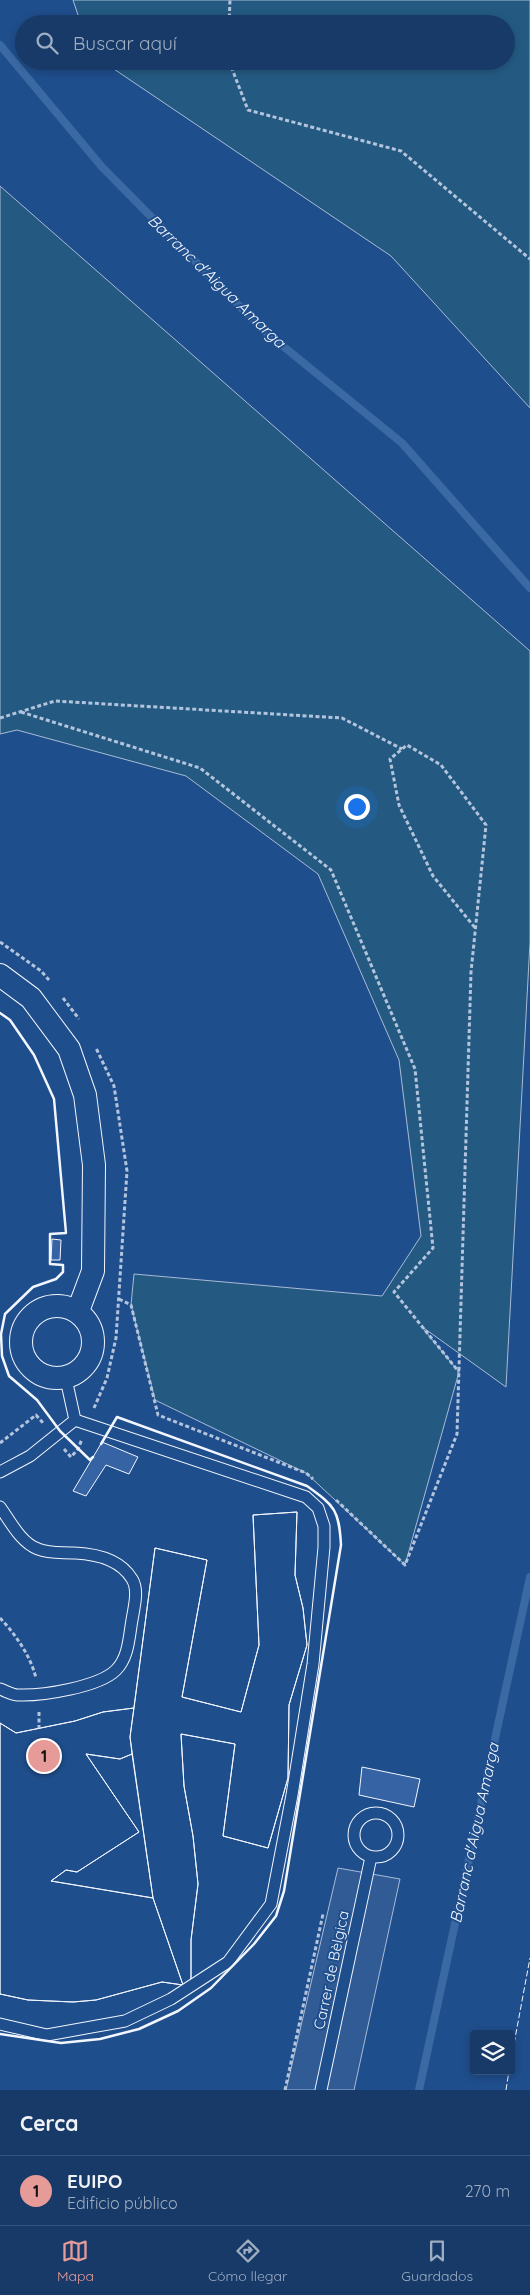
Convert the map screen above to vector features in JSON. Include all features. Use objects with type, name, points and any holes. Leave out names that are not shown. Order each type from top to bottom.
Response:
[{"type":"street","points":[[0,975],[31,998],[69,1049],[85,1095],[94,1165],[93,1271],[78,1311]]},
{"type":"street","points":[[58,1305],[78,1311],[89,1324],[94,1340],[91,1357],[81,1371],[66,1379],[45,1378],[28,1365],[20,1346],[24,1326],[38,1310],[58,1305]]},
{"type":"lane","points":[[66,1379],[76,1420]]},
{"type":"lane","points":[[0,1472],[30,1456],[76,1420]]},
{"type":"lane","points":[[0,2024],[48,2034],[125,2021],[171,1999],[228,1962],[271,1904],[292,1795],[313,1664],[324,1546],[324,1526],[318,1508],[306,1497],[76,1420]]},
{"type":"lane","points":[[0,1507],[22,1537],[36,1549],[54,1554],[76,1553],[109,1558],[123,1568],[133,1580],[136,1598],[125,1658],[116,1670],[101,1680],[59,1691],[16,1695],[0,1689]]},
{"type":"lane","name":"Carrer de Bèlgica","points":[[321,2090],[371,1857]]},
{"type":"path","points":[[229,15],[230,0]]},
{"type":"path","points":[[232,70],[248,110],[401,151],[530,260]]},
{"type":"path","points":[[0,718],[55,701],[342,718],[402,749]]},
{"type":"path","points":[[21,712],[200,768],[331,870],[415,1069],[433,1248],[394,1292],[459,1372]]},
{"type":"path","points":[[335,1500],[405,1565],[457,1434],[471,972],[476,929],[486,825],[441,765],[407,745],[390,759],[399,805],[433,876],[476,929]]},
{"type":"path","points":[[119,1299],[131,1305],[158,1415],[306,1473],[313,1480]]},
{"type":"path","points":[[0,1618],[14,1633],[31,1662],[38,1693],[39,1728]]},
{"type":"path","points":[[285,2090],[324,1914]]},
{"type":"shaded area","points":[[73,0],[530,0],[530,408],[391,256],[115,70],[515,70],[515,15],[78,15]]},
{"type":"shaded area","points":[[0,186],[530,651],[530,942],[506,1387],[421,1326],[459,1372],[405,1565],[306,1473],[155,1400],[131,1305],[134,1274],[382,1296],[421,1236],[399,1060],[318,874],[186,776],[17,730],[0,734]]},
{"type":"shaded area","points":[[338,1868],[400,1879],[354,2090],[286,2090]]},
{"type":"building","points":[[52,1239],[61,1240],[60,1260],[51,1260]]},
{"type":"building","points":[[102,1442],[138,1457],[129,1474],[106,1465],[86,1496],[73,1491]]},
{"type":"building","points":[[297,1512],[295,1575],[303,1608],[307,1645],[289,1705],[288,1778],[268,1848],[223,1836],[235,1744],[181,1734],[184,1786],[193,1836],[198,1884],[191,1940],[191,1981],[183,1985],[162,1982],[96,2000],[73,2002],[28,2000],[0,1994],[0,1723],[16,1733],[75,1721],[103,1712],[134,1708],[155,1548],[207,1560],[182,1697],[241,1712],[259,1645],[253,1515]],"holes":[[[86,1754],[120,1759],[132,1754],[153,1898],[51,1881],[66,1870],[77,1872],[139,1832]]]},
{"type":"building","points":[[297,1512],[295,1575],[303,1608],[307,1645],[289,1705],[288,1778],[268,1848],[223,1836],[235,1744],[181,1734],[184,1786],[193,1836],[198,1884],[191,1940],[191,1981],[183,1985],[153,1898],[130,1737],[155,1548],[207,1560],[182,1697],[241,1712],[259,1645],[253,1515]]},
{"type":"building","points":[[134,1708],[130,1737],[132,1754],[120,1759],[86,1754],[139,1832],[77,1872],[66,1870],[51,1881],[153,1898],[183,1985],[162,1982],[96,2000],[73,2002],[28,2000],[0,1994],[0,1723],[16,1733],[75,1721],[103,1712]]},
{"type":"building","points":[[362,1767],[420,1779],[414,1807],[359,1795]]},
{"type":"waterway","name":"Barranc d'Aigua Amarga","points":[[0,45],[15,63]]},
{"type":"waterway","name":"Barranc d'Aigua Amarga","points":[[21,70],[102,167],[262,329],[402,443],[530,588]]},
{"type":"waterway","name":"Barranc d'Aigua Amarga","points":[[419,2090],[530,1577]]},
{"type":"fence","points":[[515,2039],[530,1958]]},
{"type":"fence","points":[[506,2090],[508,2075]]},
{"type":"wall","points":[[0,1013],[10,1020],[34,1055],[54,1099],[66,1233],[50,1234],[50,1264],[63,1265],[63,1272],[56,1279],[33,1287],[5,1314],[1,1334],[2,1356],[9,1376],[37,1400],[60,1431],[90,1460],[93,1457]]},
{"type":"wall","points":[[0,2034],[61,2043],[100,2039],[139,2029],[178,2011],[211,1988],[254,1944],[276,1916],[284,1891],[341,1545],[337,1516],[330,1504],[307,1486],[117,1417],[101,1444]]},
{"type":"place","name":"EUIPO","points":[[44,1756]]}]
